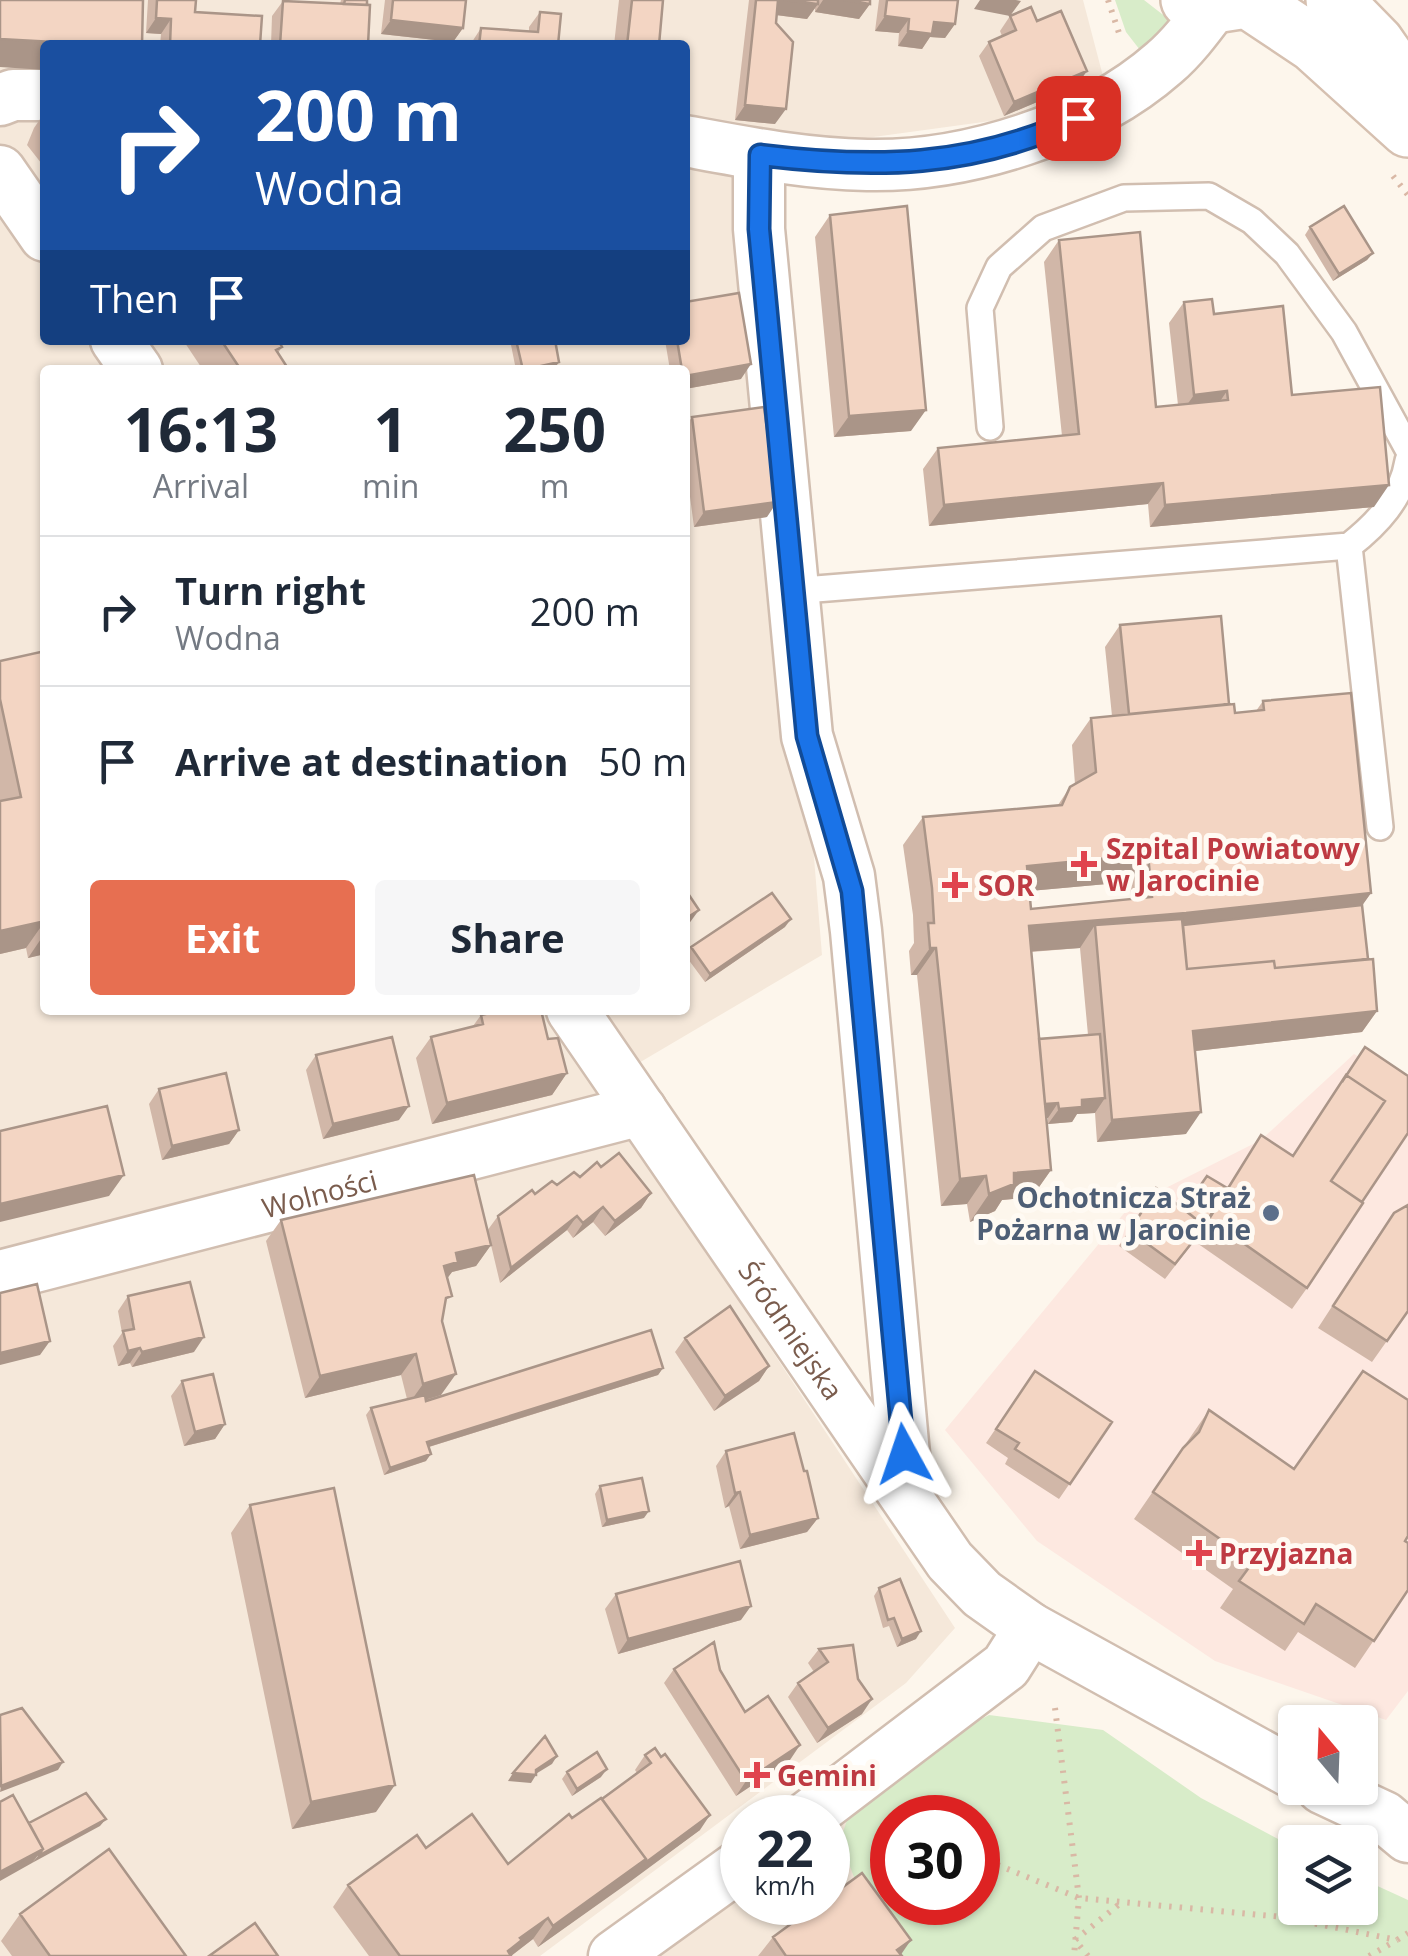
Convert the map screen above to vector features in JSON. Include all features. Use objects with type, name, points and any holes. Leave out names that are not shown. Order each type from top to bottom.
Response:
[{"type":"main road","points":[[1334,0],[1376,43],[1408,89]]},
{"type":"main road","points":[[1224,1],[1314,44],[1408,129]]},
{"type":"street","points":[[690,143],[834,164],[888,165],[956,156],[1038,134],[1102,106],[1167,61],[1224,1]]},
{"type":"street","points":[[0,100],[14,95],[40,95]]},
{"type":"street","points":[[760,155],[759,229],[807,736],[852,891],[904,1454],[895,1480]]},
{"type":"street","points":[[0,170],[40,229]]},
{"type":"street","name":"Śródmiejska","points":[[575,1015],[950,1561],[982,1594],[1030,1628],[1278,1765]]},
{"type":"street","name":"Wolności","points":[[0,1276],[641,1110]]},
{"type":"street","points":[[836,1795],[1006,1666],[1030,1628]]},
{"type":"street","points":[[1359,1805],[1400,1824]]},
{"type":"street","points":[[614,1956],[720,1880]]},
{"type":"lane","points":[[990,427],[980,308],[999,267],[1043,228],[1124,198],[1209,196],[1252,221],[1287,254],[1344,332],[1408,449]]},
{"type":"lane","points":[[791,591],[1348,546],[1377,524],[1407,474]]},
{"type":"lane","points":[[1348,546],[1380,828]]},
{"type":"path","points":[[1056,1708],[1078,1898],[1074,1956]]},
{"type":"path","points":[[1000,1865],[1078,1898],[1284,1917],[1397,1940]]},
{"type":"path","points":[[1075,1940],[1122,1902]]},
{"type":"path","points":[[1368,1956],[1408,1933]]},
{"type":"path","points":[[1075,1940],[1088,1956]]},
{"type":"path","points":[[1380,1949],[1388,1956]]},
{"type":"shaded area","points":[[0,0],[1083,0],[1104,80],[998,120],[844,141],[755,139],[822,955],[598,1087],[955,1628],[906,1683],[756,1795],[720,1795],[720,1822],[540,1956],[0,1956]]},
{"type":"shaded area","points":[[1354,1054],[1408,1084],[1408,1691],[1386,1720],[1378,1717],[1378,1705],[1343,1705],[1215,1661],[1037,1541],[945,1430],[1130,1206],[1261,1140]]},
{"type":"shaded area","points":[[855,1796],[870,1856],[870,1925],[887,1925],[895,1956],[638,1956],[720,1895],[720,1925],[850,1925],[850,1800]]},
{"type":"green space","points":[[1115,0],[1144,0],[1179,22],[1147,59],[1126,32]]},
{"type":"green space","points":[[989,1715],[1103,1730],[1201,1798],[1278,1839],[1278,1925],[1378,1925],[1378,1886],[1408,1900],[1408,1956],[895,1956],[876,1925],[1000,1925],[1000,1795],[870,1795],[870,1915],[850,1867],[850,1811],[855,1796],[920,1751]]},
{"type":"building","points":[[0,0],[143,0],[142,40],[0,39]]},
{"type":"building","points":[[157,0],[196,0],[195,12],[262,16],[260,40],[170,40],[171,19],[156,18]]},
{"type":"building","points":[[345,0],[367,0],[367,5],[344,4]]},
{"type":"building","points":[[393,0],[466,0],[463,28],[391,20]]},
{"type":"building","points":[[632,0],[663,0],[659,40],[628,40]]},
{"type":"building","points":[[756,0],[778,0],[776,23],[793,42],[786,109],[745,105]]},
{"type":"building","points":[[784,0],[818,0],[818,4]]},
{"type":"building","points":[[887,0],[958,0],[955,24],[934,22],[932,34],[908,31],[909,19],[885,16]]},
{"type":"building","points":[[283,1],[370,5],[368,40],[280,40]]},
{"type":"building","points":[[1031,7],[1037,21],[1061,11],[1087,71],[1014,102],[989,42],[1016,30],[1010,16]]},
{"type":"building","points":[[540,12],[561,14],[558,40],[480,40],[481,28],[538,32]]},
{"type":"building","points":[[907,206],[926,410],[849,416],[830,215]]},
{"type":"building","points":[[1344,206],[1373,253],[1339,274],[1310,227]]},
{"type":"building","points":[[1140,232],[1156,407],[1228,400],[1227,391],[1194,395],[1184,302],[1212,299],[1214,314],[1283,306],[1292,395],[1380,387],[1389,485],[1165,505],[1163,483],[944,505],[938,448],[1079,434],[1059,240]]},
{"type":"building","points":[[739,293],[751,364],[690,375],[690,365],[681,365],[678,345],[690,345],[690,301]]},
{"type":"building","points":[[224,345],[281,345],[276,350],[286,365],[238,365]]},
{"type":"building","points":[[517,345],[556,345],[559,362],[522,365]]},
{"type":"building","points":[[764,407],[777,502],[704,512],[692,417]]},
{"type":"building","points":[[1221,616],[1229,704],[1129,714],[1120,625]]},
{"type":"building","points":[[40,652],[40,922],[0,931],[0,801],[21,797],[0,699],[0,661]]},
{"type":"building","points":[[1351,693],[1371,893],[1029,926],[1051,1170],[1014,1173],[1014,1184],[989,1194],[986,1176],[960,1179],[936,948],[930,948],[928,923],[934,923],[923,817],[1062,805],[1070,787],[1096,772],[1091,718],[1234,704],[1235,713],[1264,710],[1263,701]],"holes":[[[1148,854],[1152,897],[1031,909],[1027,866]]]},
{"type":"building","points":[[772,893],[791,919],[710,974],[691,947]]},
{"type":"building","points":[[690,896],[699,910],[690,916]]},
{"type":"building","points":[[1362,905],[1368,959],[1275,968],[1274,961],[1187,969],[1183,925]]},
{"type":"building","points":[[1182,919],[1187,969],[1274,961],[1275,968],[1373,959],[1377,1011],[1193,1031],[1201,1112],[1112,1120],[1095,925]]},
{"type":"building","points":[[481,1015],[542,1015],[548,1039],[558,1038],[567,1073],[447,1103],[431,1037],[483,1024]]},
{"type":"building","points":[[1100,1034],[1105,1098],[1082,1100],[1082,1107],[1059,1109],[1058,1103],[1045,1104],[1039,1039]]},
{"type":"building","points":[[392,1037],[409,1106],[333,1124],[316,1055]]},
{"type":"building","points":[[1365,1047],[1408,1076],[1408,1133],[1362,1202],[1331,1181],[1385,1101],[1346,1075]]},
{"type":"building","points":[[226,1073],[239,1130],[172,1146],[159,1089]]},
{"type":"building","name":"Ochotnicza Straż Pożarna w Jarocinie","points":[[1346,1075],[1385,1101],[1331,1181],[1363,1203],[1307,1288],[1209,1219],[1261,1135],[1293,1156]]},
{"type":"building","points":[[107,1106],[124,1175],[0,1204],[0,1131]]},
{"type":"building","points":[[619,1153],[651,1193],[615,1221],[603,1207],[583,1223],[577,1216],[511,1268],[498,1216],[532,1190],[535,1194],[552,1181],[557,1185],[574,1172],[580,1177],[597,1162],[601,1167]]},
{"type":"building","points":[[474,1175],[491,1245],[456,1253],[458,1262],[444,1266],[452,1296],[446,1298],[442,1321],[456,1374],[423,1384],[416,1354],[320,1376],[281,1220]]},
{"type":"building","points":[[1207,1176],[1227,1188],[1204,1226],[1184,1209]]},
{"type":"building","points":[[1156,1188],[1205,1226],[1175,1264],[1130,1231]]},
{"type":"building","points":[[1408,1205],[1408,1311],[1387,1341],[1333,1306],[1394,1213]]},
{"type":"building","points":[[190,1282],[204,1337],[142,1352],[140,1348],[128,1351],[123,1331],[134,1329],[128,1296]]},
{"type":"building","points":[[37,1284],[50,1341],[0,1353],[0,1293]]},
{"type":"building","points":[[730,1306],[769,1366],[725,1396],[685,1338]]},
{"type":"building","points":[[651,1330],[663,1368],[427,1442],[431,1454],[390,1468],[371,1408],[425,1395],[426,1401]]},
{"type":"building","points":[[1035,1371],[1112,1422],[1070,1484],[1015,1449],[1019,1443],[996,1429]]},
{"type":"building","points":[[1363,1371],[1408,1400],[1408,1590],[1374,1641],[1316,1604],[1304,1624],[1239,1581],[1253,1562],[1153,1492],[1199,1432],[1209,1410],[1294,1469]]},
{"type":"building","points":[[213,1374],[225,1424],[195,1432],[182,1381]]},
{"type":"building","points":[[794,1433],[818,1518],[750,1535],[726,1451]]},
{"type":"building","points":[[642,1478],[649,1511],[607,1520],[600,1486]]},
{"type":"building","points":[[334,1488],[395,1785],[311,1802],[250,1505]]},
{"type":"building","points":[[740,1561],[751,1606],[628,1639],[616,1594]]},
{"type":"building","points":[[900,1579],[921,1631],[902,1639],[894,1618],[888,1620],[879,1588]]},
{"type":"building","points":[[714,1642],[720,1670],[745,1712],[768,1696],[800,1745],[746,1781],[674,1669]]},
{"type":"building","points":[[853,1645],[858,1679],[872,1699],[828,1728],[798,1683],[828,1662],[819,1649]]},
{"type":"building","points":[[22,1708],[63,1762],[1,1786],[0,1715]]},
{"type":"building","points":[[545,1736],[557,1756],[536,1770],[536,1775],[513,1773]]},
{"type":"building","points":[[655,1748],[661,1757],[665,1754],[710,1815],[641,1866],[646,1859],[602,1799],[651,1763],[645,1755]]},
{"type":"building","points":[[597,1752],[607,1769],[577,1789],[567,1772]]},
{"type":"building","points":[[86,1793],[106,1819],[38,1856],[43,1849],[29,1823]]},
{"type":"building","points":[[13,1795],[43,1849],[0,1872],[0,1802]]},
{"type":"building","points":[[601,1798],[646,1859],[553,1926],[548,1918],[520,1938],[508,1951],[511,1956],[400,1956],[348,1885],[417,1835],[426,1848],[472,1814],[508,1864],[569,1814],[572,1818]]},
{"type":"building","points":[[109,1849],[186,1956],[50,1956],[20,1914]]},
{"type":"building","points":[[862,1873],[870,1884],[870,1925],[900,1925],[911,1940],[897,1950],[902,1956],[786,1956],[773,1937],[789,1925],[850,1925],[850,1882]]},
{"type":"building","points":[[255,1923],[278,1956],[209,1956]]},
{"type":"place","name":"Szpital Powiatowy w Jarocinie","points":[[1084,864]]},
{"type":"place","name":"SOR","points":[[955,885]]},
{"type":"place","name":"Ochotnicza Straż Pożarna w Jarocinie","points":[[1271,1213]]},
{"type":"place","name":"Przyjazna","points":[[1199,1553]]},
{"type":"place","name":"Gemini","points":[[757,1775]]},
{"type":"route","points":[[904,1454],[852,891],[807,736],[759,229],[760,155],[834,164],[888,165],[1009,144],[1078,118]]}]
